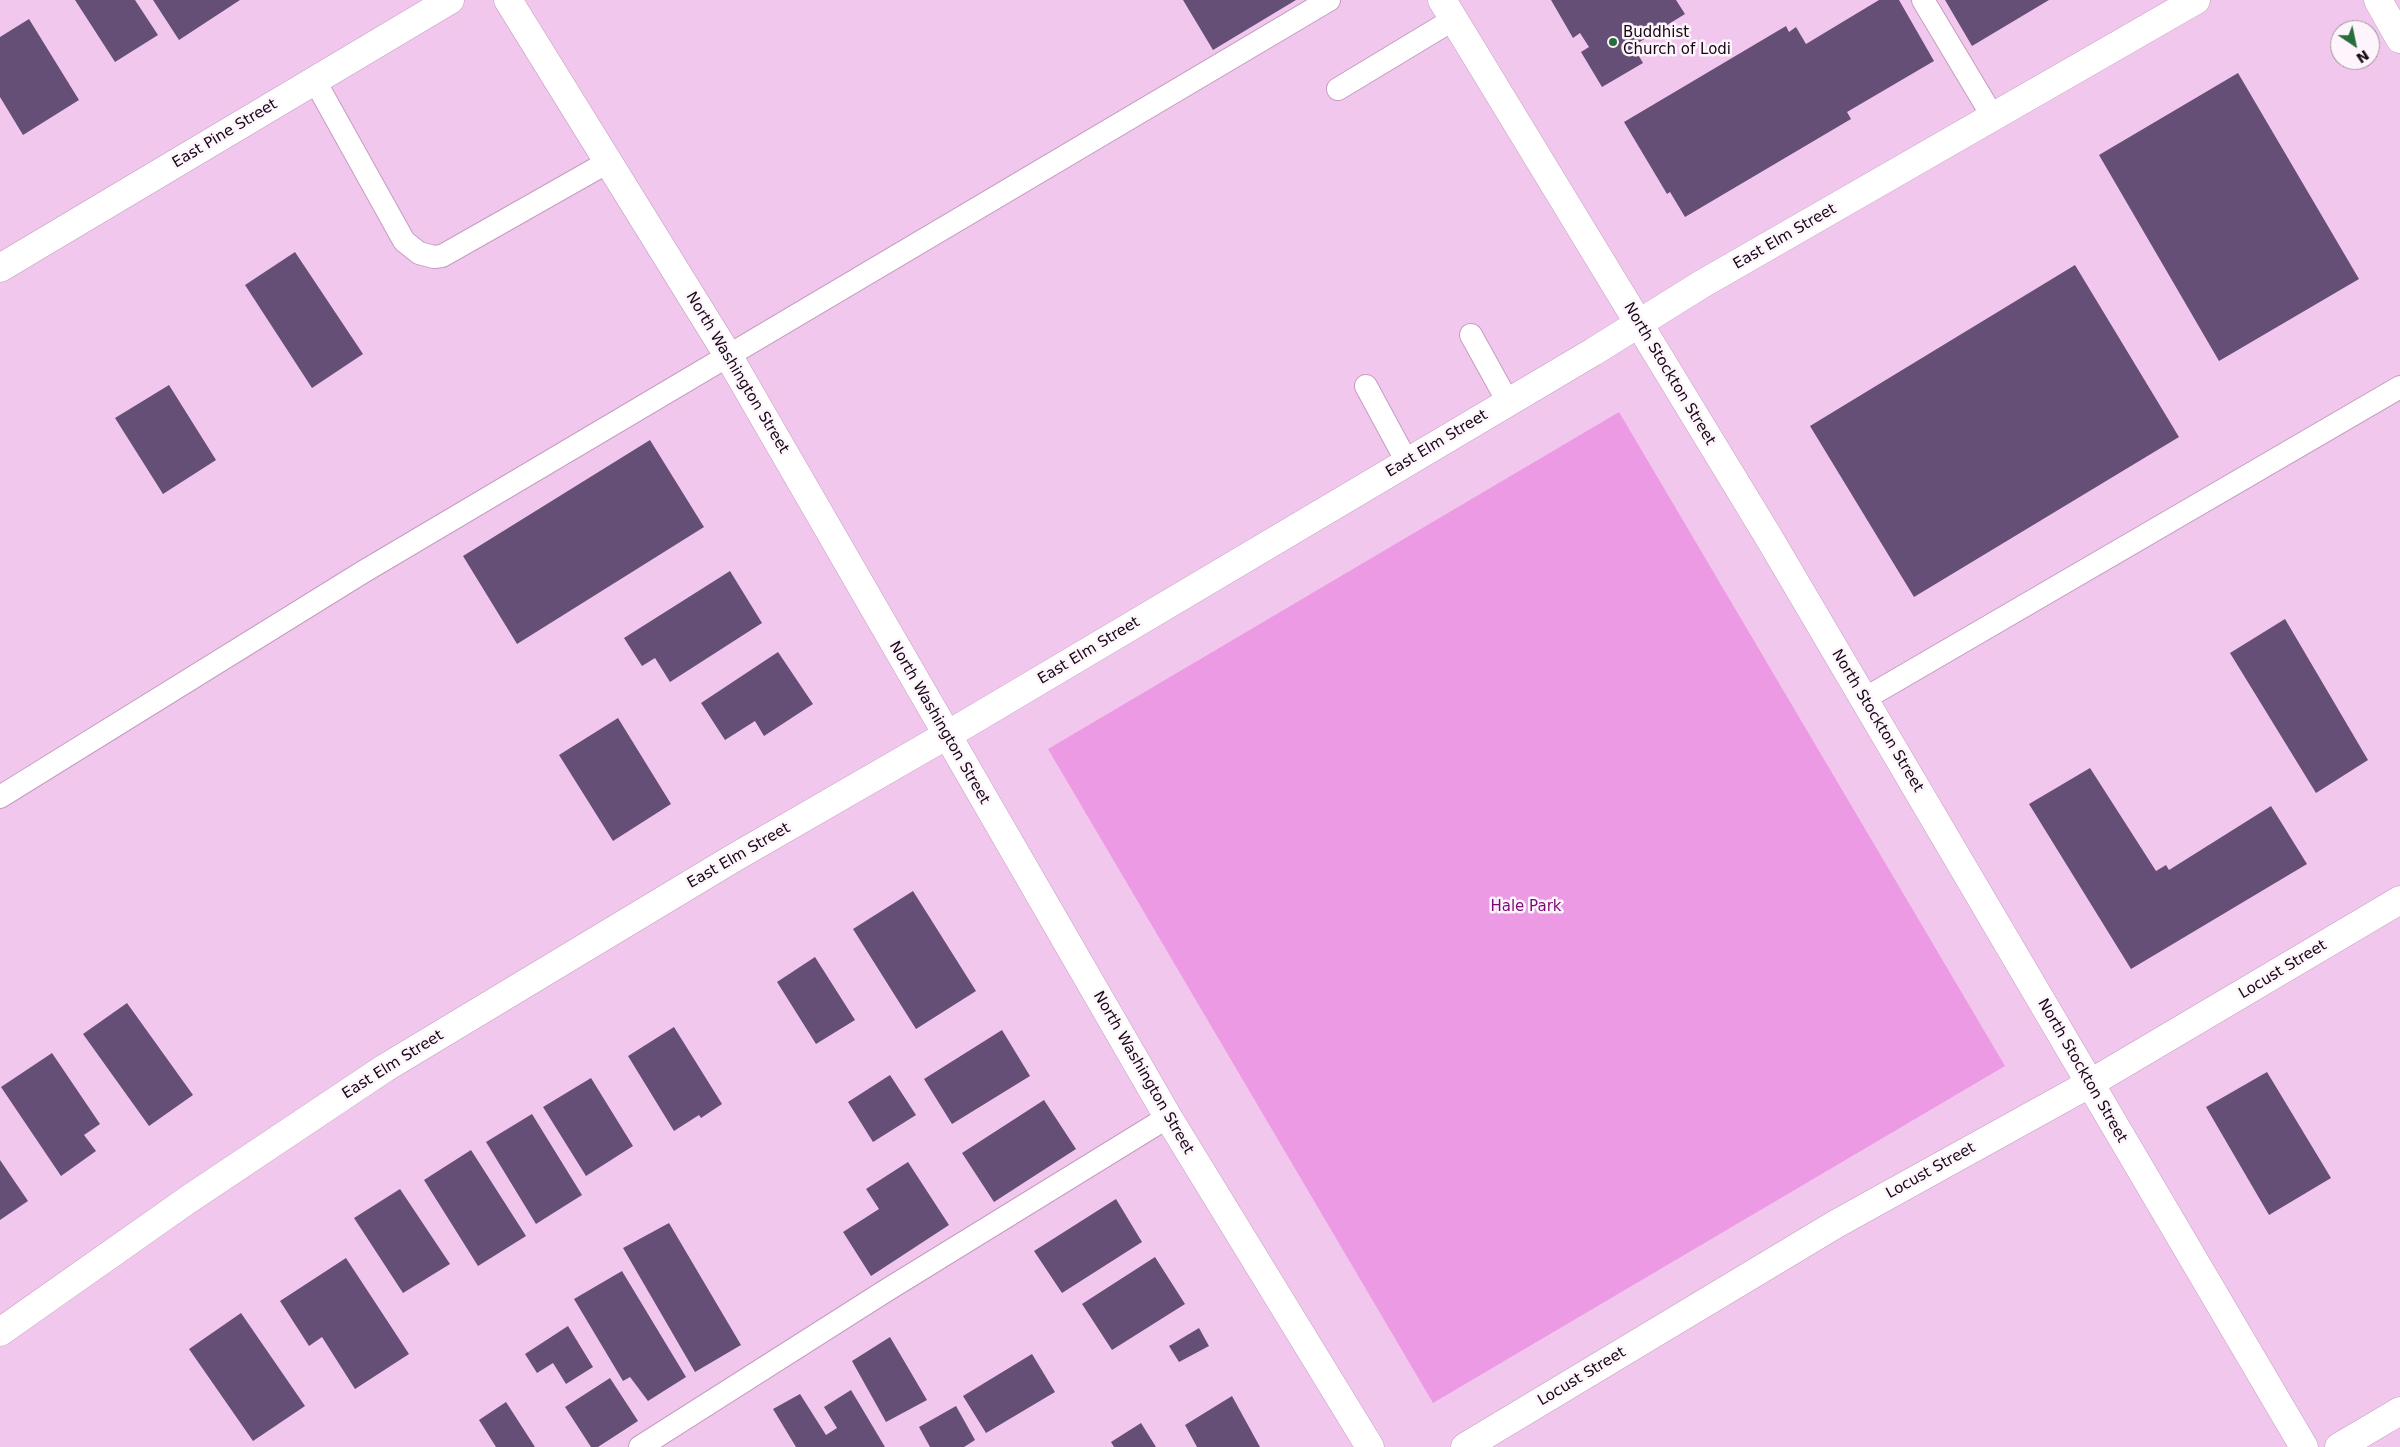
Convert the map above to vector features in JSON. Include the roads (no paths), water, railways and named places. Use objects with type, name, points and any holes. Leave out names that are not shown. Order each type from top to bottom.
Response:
[{"type":"street","name":"East Pine Street","points":[[0,268],[450,0]]},
{"type":"street","name":"North Washington Street","points":[[508,0],[729,357],[946,736],[1168,1117],[1370,1447]]},
{"type":"street","name":"East Elm Street","points":[[0,1332],[189,1199],[385,1068],[732,859],[946,736],[1508,402],[1702,284],[2196,0]]},
{"type":"street","points":[[2378,0],[2400,39]]},
{"type":"street","name":"North Stockton Street","points":[[1448,10],[1864,699],[2304,1447]]},
{"type":"street","name":"Locust Street","points":[[1465,1447],[1836,1224],[2089,1084],[2400,900]]},
{"type":"street","points":[[2339,1447],[2400,1411]]},
{"type":"lane","points":[[0,797],[363,572],[1329,0]]},
{"type":"lane","points":[[1923,0],[1993,117]]},
{"type":"lane","points":[[1338,89],[1448,10]]},
{"type":"lane","points":[[315,81],[404,241],[419,253],[434,257],[442,256],[608,162]]},
{"type":"lane","points":[[1471,335],[1508,402]]},
{"type":"lane","points":[[1366,386],[1407,462]]},
{"type":"lane","points":[[1864,699],[2400,387]]},
{"type":"lane","points":[[640,1447],[1168,1117]]},
{"type":"place","name":"Buddhist Church of Lodi","points":[[1613,42]]},
{"type":"park label","name":"Hale Park","points":[[1526,907]]}]
